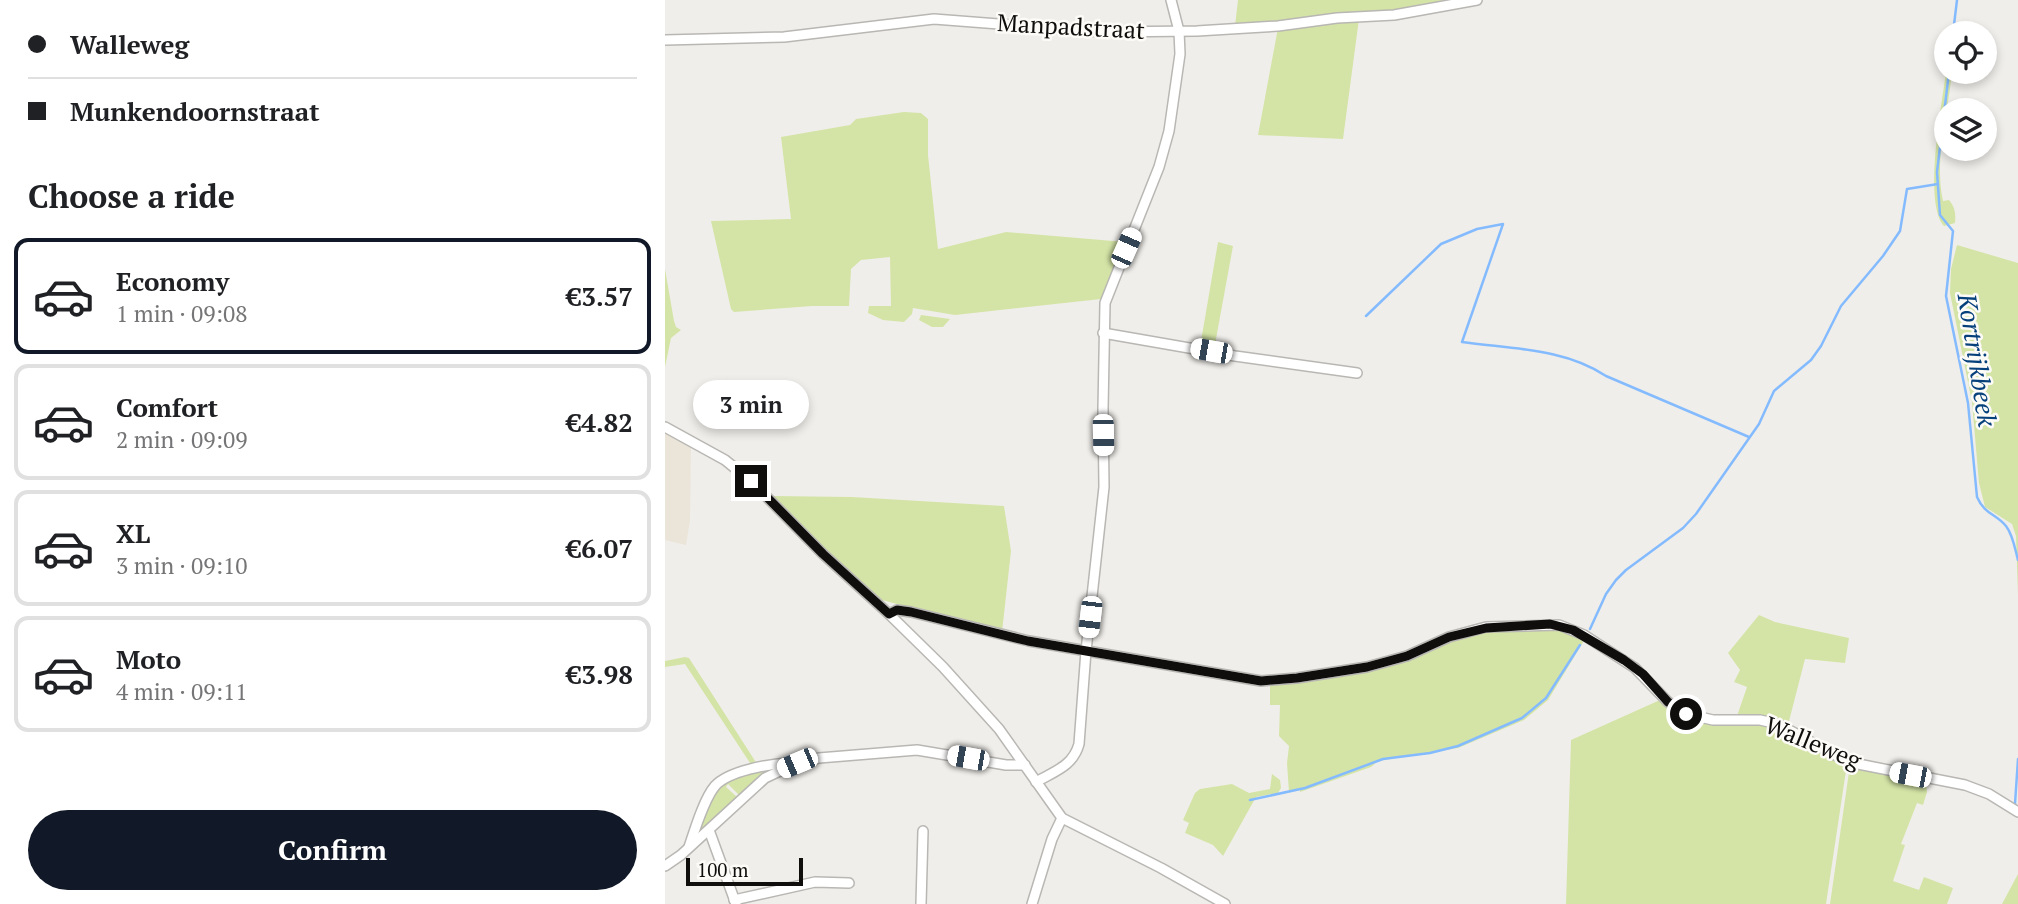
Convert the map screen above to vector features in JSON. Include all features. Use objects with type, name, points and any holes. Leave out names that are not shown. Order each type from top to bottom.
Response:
[{"type":"street","points":[[1036,782],[1069,763],[1077,751],[1104,487],[1105,303],[1165,149],[1180,54],[1179,32],[1171,0]]},
{"type":"street","name":"Manpadstraat","points":[[665,40],[784,37],[935,19],[1102,32],[1179,32],[1394,15],[1477,0]]},
{"type":"street","points":[[1103,333],[1235,356],[1357,373]]},
{"type":"street","points":[[665,427],[725,460],[751,481],[823,554],[889,614],[988,716],[1062,818],[1225,904]]},
{"type":"street","name":"Walleweg","points":[[889,614],[897,610],[911,612],[969,628],[1261,681],[1367,667],[1407,656],[1449,637],[1486,628],[1559,625],[1584,635],[1635,668],[1668,702],[1686,714],[1713,720],[1760,720],[1778,724],[1848,762],[1965,785],[1989,794],[2018,812]]},
{"type":"street","points":[[689,848],[710,794],[721,781],[754,769],[847,755],[917,750],[1025,765]]},
{"type":"street","points":[[665,866],[689,848],[765,778],[797,763]]},
{"type":"street","points":[[1032,904],[1052,838],[1062,818]]},
{"type":"street","points":[[709,830],[735,902],[815,883],[849,883]]},
{"type":"street","points":[[921,904],[923,831]]},
{"type":"shaded area","points":[[665,431],[691,446],[690,520],[686,545],[665,540]]},
{"type":"green space","points":[[1238,0],[1449,0],[1403,10],[1235,26]]},
{"type":"green space","points":[[1359,19],[1343,139],[1258,135],[1278,28]]},
{"type":"green space","points":[[1944,84],[1950,84],[1948,98],[1942,98]]},
{"type":"green space","points":[[904,112],[921,113],[928,119],[928,155],[938,249],[1006,232],[1125,242],[1104,296],[1101,299],[955,315],[913,308],[912,314],[904,322],[883,320],[868,313],[869,306],[891,306],[890,257],[861,260],[851,269],[849,306],[734,312],[731,309],[711,221],[791,219],[781,137],[850,125],[856,119]]},
{"type":"green space","points":[[1935,161],[1940,161],[1943,201],[1949,200],[1954,208],[1955,223],[1944,226],[1938,214]]},
{"type":"green space","points":[[1218,242],[1233,246],[1214,350],[1200,347]]},
{"type":"green space","points":[[1957,245],[2018,263],[2018,595],[2016,536],[2012,524],[1985,507],[1979,483],[1972,402],[1950,293],[1951,269]]},
{"type":"green space","points":[[665,269],[674,321],[676,327],[681,330],[671,338],[665,367]]},
{"type":"green space","points":[[921,315],[950,319],[943,327],[932,327],[919,320]]},
{"type":"green space","points":[[773,496],[852,497],[1004,506],[1011,551],[1002,632],[882,600],[826,552]]},
{"type":"green space","points":[[1759,615],[1775,622],[1849,638],[1845,663],[1805,659],[1788,725],[1737,716],[1747,687],[1734,682],[1740,670],[1728,653]]},
{"type":"green space","points":[[1555,628],[1585,639],[1548,700],[1524,720],[1458,748],[1378,761],[1371,767],[1300,792],[1300,789],[1289,792],[1289,746],[1279,736],[1280,705],[1270,705],[1270,682],[1302,681],[1494,630]]},
{"type":"green space","points":[[689,658],[757,764],[752,766],[685,664],[665,667],[665,661]]},
{"type":"green space","points":[[1660,700],[1674,711],[1701,721],[1774,726],[1801,737],[1847,764],[1826,904],[1566,904],[1571,740]]},
{"type":"green space","points":[[1850,765],[1923,780],[1926,783],[1927,792],[1923,805],[1917,803],[1901,844],[1905,845],[1893,881],[1919,890],[1924,877],[1953,888],[1947,904],[1830,904]]},
{"type":"green space","points":[[777,767],[739,795],[728,784],[726,787],[737,797],[698,835],[697,831],[711,801],[724,784],[744,774]]},
{"type":"green space","points":[[1272,774],[1280,780],[1281,788],[1278,793],[1256,797],[1223,856],[1213,845],[1185,833],[1189,823],[1183,820],[1195,793],[1200,789],[1232,784],[1249,793],[1270,789]]},
{"type":"green space","points":[[2018,874],[2018,904],[2002,904]]},
{"type":"waterway","name":"Kortrijkbeek","points":[[1954,21],[1957,0]]},
{"type":"waterway","name":"Kortrijkbeek","points":[[1948,84],[1937,172],[1940,215],[1953,231],[1946,296],[1968,403],[1977,497],[1983,507],[2008,530],[2018,560]]},
{"type":"waterway","points":[[1590,629],[1606,594],[1616,580],[1683,528],[1696,514],[1759,424],[1774,391],[1811,360],[1841,306],[1900,231],[1907,189],[1938,184]]},
{"type":"waterway","points":[[1366,316],[1441,244],[1477,229],[1503,224],[1462,342],[1537,351],[1573,360],[1749,437]]},
{"type":"waterway","points":[[1250,800],[1305,788],[1383,759],[1430,753],[1458,746],[1522,718],[1546,698],[1580,645]]},
{"type":"waterway","name":"Kortrijkbeek","points":[[2015,804],[2018,759]]},
{"type":"route","points":[[751,481],[823,554],[889,614],[893,610],[911,612],[1028,641],[1261,681],[1367,667],[1407,656],[1449,637],[1486,628],[1559,625],[1584,635],[1635,668],[1668,702],[1686,714]]}]
